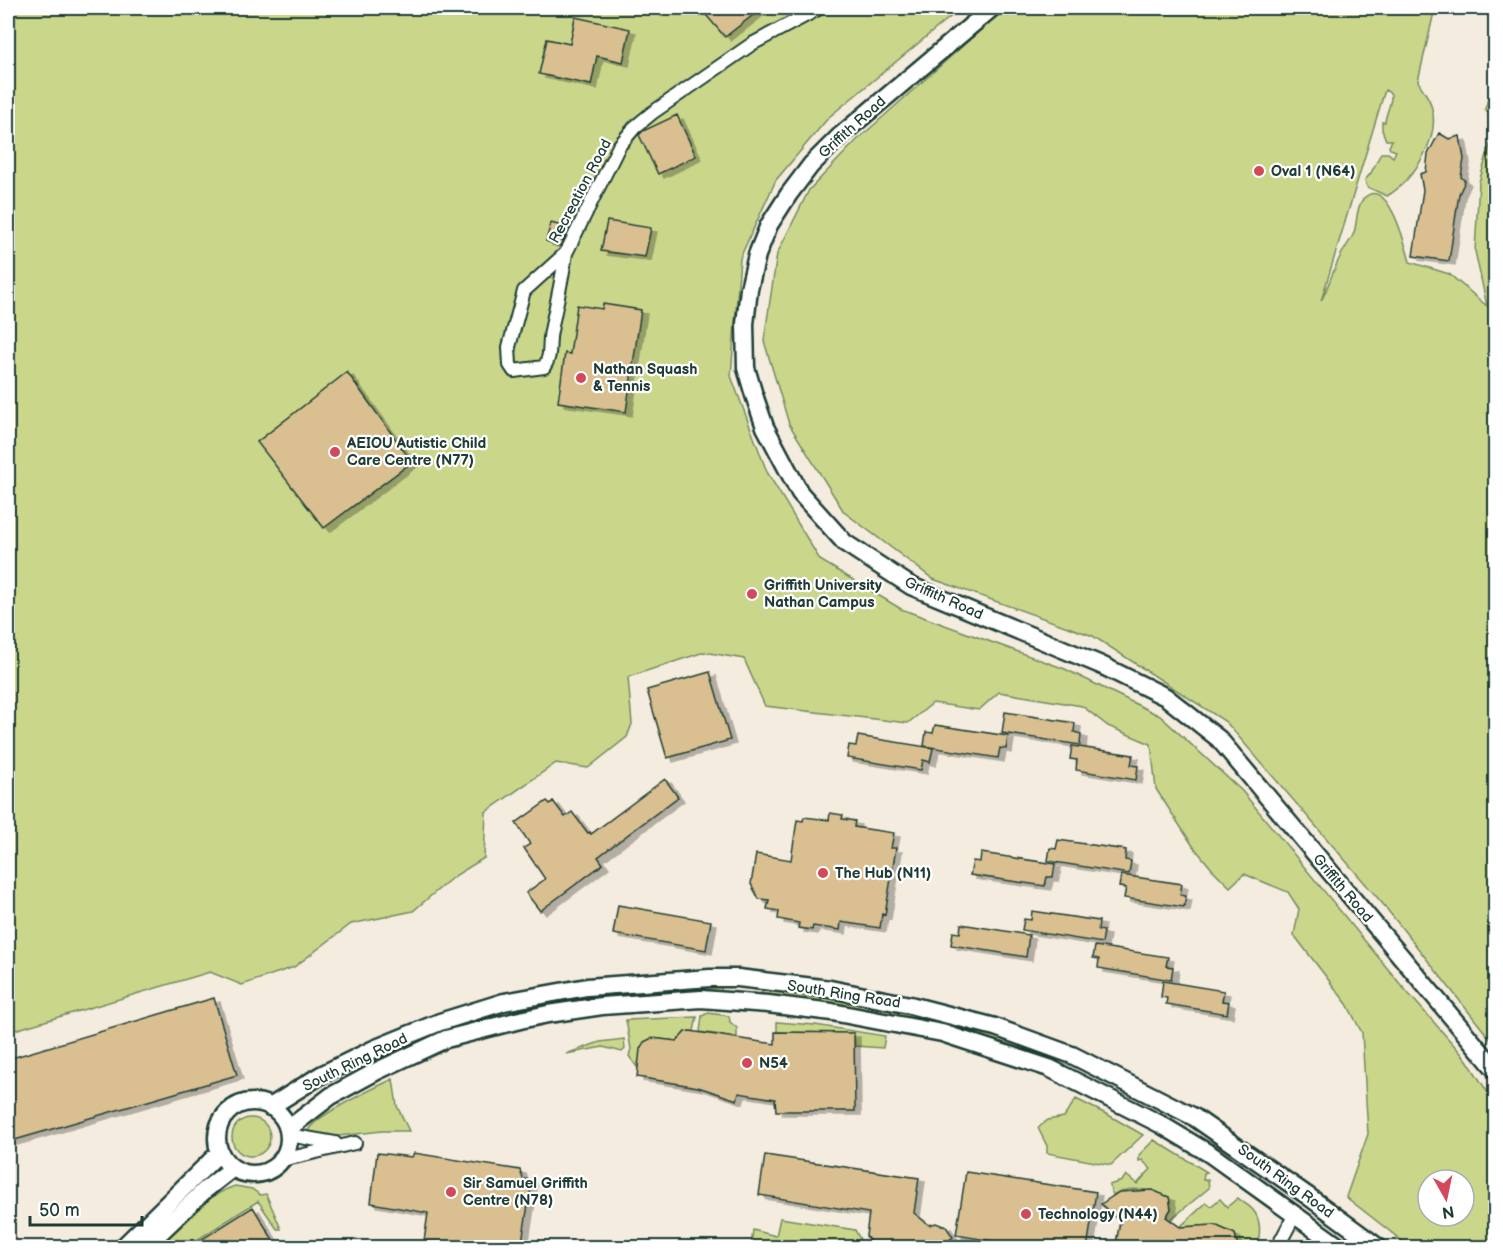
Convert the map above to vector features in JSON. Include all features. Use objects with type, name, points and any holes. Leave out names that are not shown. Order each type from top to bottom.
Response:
[{"type":"street","name":"Recreation Road","points":[[566,253],[524,291],[509,347],[510,365],[514,371],[544,367],[549,359],[550,334],[566,253],[619,146],[635,127],[752,44],[820,8]]},
{"type":"street","name":"Griffith Road","points":[[992,8],[841,135],[811,165],[789,194],[770,225],[757,255],[749,289],[744,344],[746,368],[765,427],[800,492],[845,543],[911,586],[1101,665],[1166,697],[1219,739],[1496,1070]]},
{"type":"street","name":"South Ring Road","points":[[270,1107],[321,1075],[374,1049],[440,1022],[504,1002],[587,987],[710,978],[738,978],[830,989],[902,1003],[995,1027],[1072,1055],[1194,1117],[1250,1154],[1379,1248]]},
{"type":"street","name":"South Ring Road","points":[[288,1132],[331,1096],[377,1071],[446,1039],[556,1012],[624,1004],[701,999],[768,1004],[832,1012],[942,1034],[1049,1068],[1152,1120],[1200,1148],[1341,1248]]},
{"type":"street","points":[[260,1103],[270,1107],[284,1120],[288,1132],[288,1144],[282,1160],[263,1173],[251,1174],[233,1168],[220,1152],[217,1142],[218,1126],[228,1112],[238,1106],[260,1103]]},
{"type":"street","points":[[282,1160],[355,1143],[326,1143],[288,1132]]},
{"type":"street","points":[[122,1248],[220,1152]]},
{"type":"street","points":[[144,1248],[205,1190],[233,1168]]},
{"type":"street","points":[[1276,1248],[1295,1214]]},
{"type":"green space","points":[[8,8],[961,8],[829,117],[776,180],[740,258],[731,376],[767,472],[820,560],[901,609],[1065,669],[1160,716],[1242,791],[1401,985],[1467,1060],[1495,1104],[1495,1247],[1410,1247],[1346,1197],[1368,1134],[1362,1033],[1347,1004],[1294,935],[1299,909],[1288,892],[1244,874],[1230,887],[1193,846],[1156,789],[1151,744],[1108,726],[1082,706],[999,692],[979,710],[933,703],[908,723],[765,706],[744,659],[704,652],[628,677],[632,724],[627,737],[588,768],[556,763],[486,812],[484,858],[453,877],[413,911],[351,924],[294,967],[242,985],[210,972],[8,1032]]},
{"type":"green space","points":[[1009,8],[1435,8],[1418,81],[1430,102],[1433,117],[1429,144],[1415,169],[1397,189],[1387,196],[1367,187],[1365,180],[1381,153],[1388,153],[1393,157],[1396,151],[1390,149],[1392,140],[1386,140],[1382,130],[1382,122],[1385,122],[1391,98],[1391,94],[1385,90],[1321,301],[1353,235],[1360,203],[1372,194],[1380,196],[1388,204],[1400,229],[1410,262],[1449,274],[1487,306],[1475,251],[1479,182],[1495,128],[1495,1045],[1382,903],[1226,722],[1093,636],[933,579],[844,512],[789,424],[764,341],[777,254],[809,190],[857,140],[994,18]]},
{"type":"green space","points":[[1495,77],[1495,119],[1485,109]]},
{"type":"green space","points":[[721,987],[722,996],[686,996],[431,1041],[428,1033],[494,1012],[557,999],[627,991]]},
{"type":"green space","points":[[762,989],[826,995],[947,1020],[1020,1043],[1019,1050],[762,997]]},
{"type":"green space","points":[[708,1013],[729,1016],[730,1022],[737,1028],[737,1037],[700,1032],[702,1016]]},
{"type":"green space","points":[[697,1017],[694,1031],[685,1032],[678,1041],[652,1038],[644,1042],[637,1067],[629,1056],[631,1049],[626,1020]]},
{"type":"green space","points":[[777,1022],[815,1025],[885,1036],[883,1048],[855,1046],[854,1033],[777,1032]]},
{"type":"green space","points":[[624,1039],[625,1049],[622,1052],[603,1047],[566,1054],[600,1042]]},
{"type":"green space","points":[[393,1079],[397,1106],[409,1131],[382,1131],[329,1137],[308,1131],[321,1118]]},
{"type":"green space","points":[[1076,1099],[1143,1135],[1111,1165],[1047,1153],[1047,1146],[1038,1128],[1048,1120],[1064,1117]]},
{"type":"green space","points":[[251,1118],[265,1123],[270,1137],[265,1151],[251,1156],[237,1151],[232,1137],[237,1123]]},
{"type":"green space","points":[[1154,1140],[1207,1172],[1204,1173],[1203,1180],[1208,1180],[1209,1188],[1170,1220],[1166,1217],[1171,1209],[1169,1197],[1156,1192],[1134,1189],[1113,1195],[1109,1185],[1122,1181],[1126,1175],[1137,1184],[1151,1169],[1142,1160],[1139,1161],[1139,1155]]},
{"type":"green space","points":[[235,1186],[252,1189],[260,1195],[266,1194],[281,1229],[277,1229],[258,1201],[186,1247],[155,1248],[203,1204]]},
{"type":"green space","points":[[1238,1198],[1251,1208],[1258,1219],[1257,1247],[1236,1248],[1238,1246],[1235,1234],[1215,1225],[1180,1227],[1206,1203],[1211,1206],[1220,1199],[1227,1207]]},
{"type":"green space","points":[[780,1218],[855,1230],[864,1247],[751,1247],[753,1230],[776,1236]]},
{"type":"building","points":[[700,8],[762,8],[725,37]]},
{"type":"building","points":[[575,17],[630,29],[623,62],[597,56],[591,85],[539,74],[547,39],[570,44]]},
{"type":"building","points":[[677,115],[696,156],[658,174],[639,135]]},
{"type":"building","points":[[1439,133],[1449,139],[1460,136],[1464,159],[1461,177],[1465,181],[1459,194],[1449,261],[1413,256],[1423,190],[1420,174],[1426,172],[1428,154]]},
{"type":"building","points":[[607,221],[651,228],[645,257],[601,251]]},
{"type":"building","points":[[551,223],[569,228],[560,246],[546,241]]},
{"type":"building","points":[[603,304],[641,310],[626,412],[558,402],[565,353],[570,354],[577,305],[602,309]]},
{"type":"building","name":"AEIOU Autistic Child Care Centre (N77)","points":[[347,372],[412,462],[324,528],[257,442]]},
{"type":"building","points":[[710,672],[730,740],[667,758],[647,690]]},
{"type":"building","points":[[1005,712],[1075,723],[1074,732],[1081,734],[1080,745],[1002,733]]},
{"type":"building","points":[[935,725],[1008,736],[1006,749],[1000,748],[998,758],[924,746],[926,732],[933,733]]},
{"type":"building","points":[[858,736],[933,748],[930,762],[923,760],[921,770],[847,758],[849,745],[856,746]]},
{"type":"building","points":[[1072,746],[1133,755],[1131,765],[1138,766],[1136,780],[1076,770],[1077,760],[1070,759]]},
{"type":"building","points":[[665,779],[678,797],[598,857],[603,864],[540,911],[526,893],[545,879],[524,848],[530,844],[516,823],[547,801],[550,804],[553,801],[565,817],[572,812],[591,834]]},
{"type":"building","name":"The Hub (N11)","points":[[830,813],[843,815],[842,819],[855,821],[854,827],[894,833],[891,848],[896,848],[885,915],[882,914],[880,928],[841,922],[840,930],[813,926],[812,930],[798,928],[799,923],[778,919],[779,911],[767,909],[769,900],[759,899],[751,884],[756,854],[791,860],[797,820],[803,821],[804,817],[829,820]]},
{"type":"building","points":[[1058,840],[1126,850],[1125,860],[1131,861],[1129,874],[1048,861],[1050,848],[1056,849]]},
{"type":"building","points":[[981,853],[1055,864],[1053,877],[1047,877],[1045,886],[970,875],[973,861],[980,862]]},
{"type":"building","points":[[1121,875],[1182,884],[1180,895],[1186,896],[1184,907],[1124,898],[1126,888],[1119,887]]},
{"type":"building","points":[[618,905],[711,921],[706,950],[613,934]]},
{"type":"building","points":[[1032,911],[1099,921],[1098,930],[1104,931],[1102,943],[1022,930],[1024,919],[1031,920]]},
{"type":"building","points":[[961,924],[1029,935],[1026,957],[951,945],[953,932],[960,933]]},
{"type":"building","points":[[1095,946],[1168,957],[1166,966],[1173,967],[1171,980],[1098,968],[1099,959],[1093,958]]},
{"type":"building","points":[[1163,981],[1224,991],[1222,1001],[1229,1002],[1227,1014],[1166,1004],[1167,998],[1161,997]]},
{"type":"building","points":[[214,998],[237,1075],[8,1142],[8,1059]]},
{"type":"building","name":"N54","points":[[685,1032],[775,1044],[775,1032],[854,1033],[855,1111],[776,1111],[775,1099],[739,1093],[737,1100],[698,1087],[637,1077],[640,1049],[644,1042],[652,1038],[677,1041]]},
{"type":"building","name":"Sir Samuel Griffith Centre (N78)","points":[[377,1153],[412,1157],[414,1153],[520,1170],[523,1179],[532,1180],[521,1248],[423,1248],[428,1213],[371,1203]]},
{"type":"building","points":[[765,1155],[919,1178],[914,1213],[929,1225],[936,1223],[945,1225],[953,1237],[939,1248],[874,1248],[866,1236],[869,1213],[759,1195]]},
{"type":"building","name":"Technology (N44)","points":[[966,1172],[1096,1192],[1087,1248],[1035,1248],[956,1235]]},
{"type":"building","points":[[1152,1190],[1169,1197],[1171,1209],[1166,1217],[1180,1227],[1215,1225],[1235,1234],[1238,1248],[1115,1248],[1120,1222],[1101,1204],[1119,1192]]},
{"type":"building","points":[[253,1207],[278,1248],[188,1248]]},
{"type":"place","name":"Oval 1 (N64)","points":[[1259,171]]},
{"type":"place","name":"Nathan Squash & Tennis","points":[[581,378]]},
{"type":"place","name":"AEIOU Autistic Child Care Centre (N77)","points":[[335,452]]},
{"type":"place","name":"Griffith University Nathan Campus","points":[[752,594]]},
{"type":"place","name":"The Hub (N11)","points":[[823,873]]},
{"type":"place","name":"N54","points":[[747,1063]]},
{"type":"place","name":"Sir Samuel Griffith Centre (N78)","points":[[451,1192]]},
{"type":"place","name":"Technology (N44)","points":[[1026,1214]]}]
